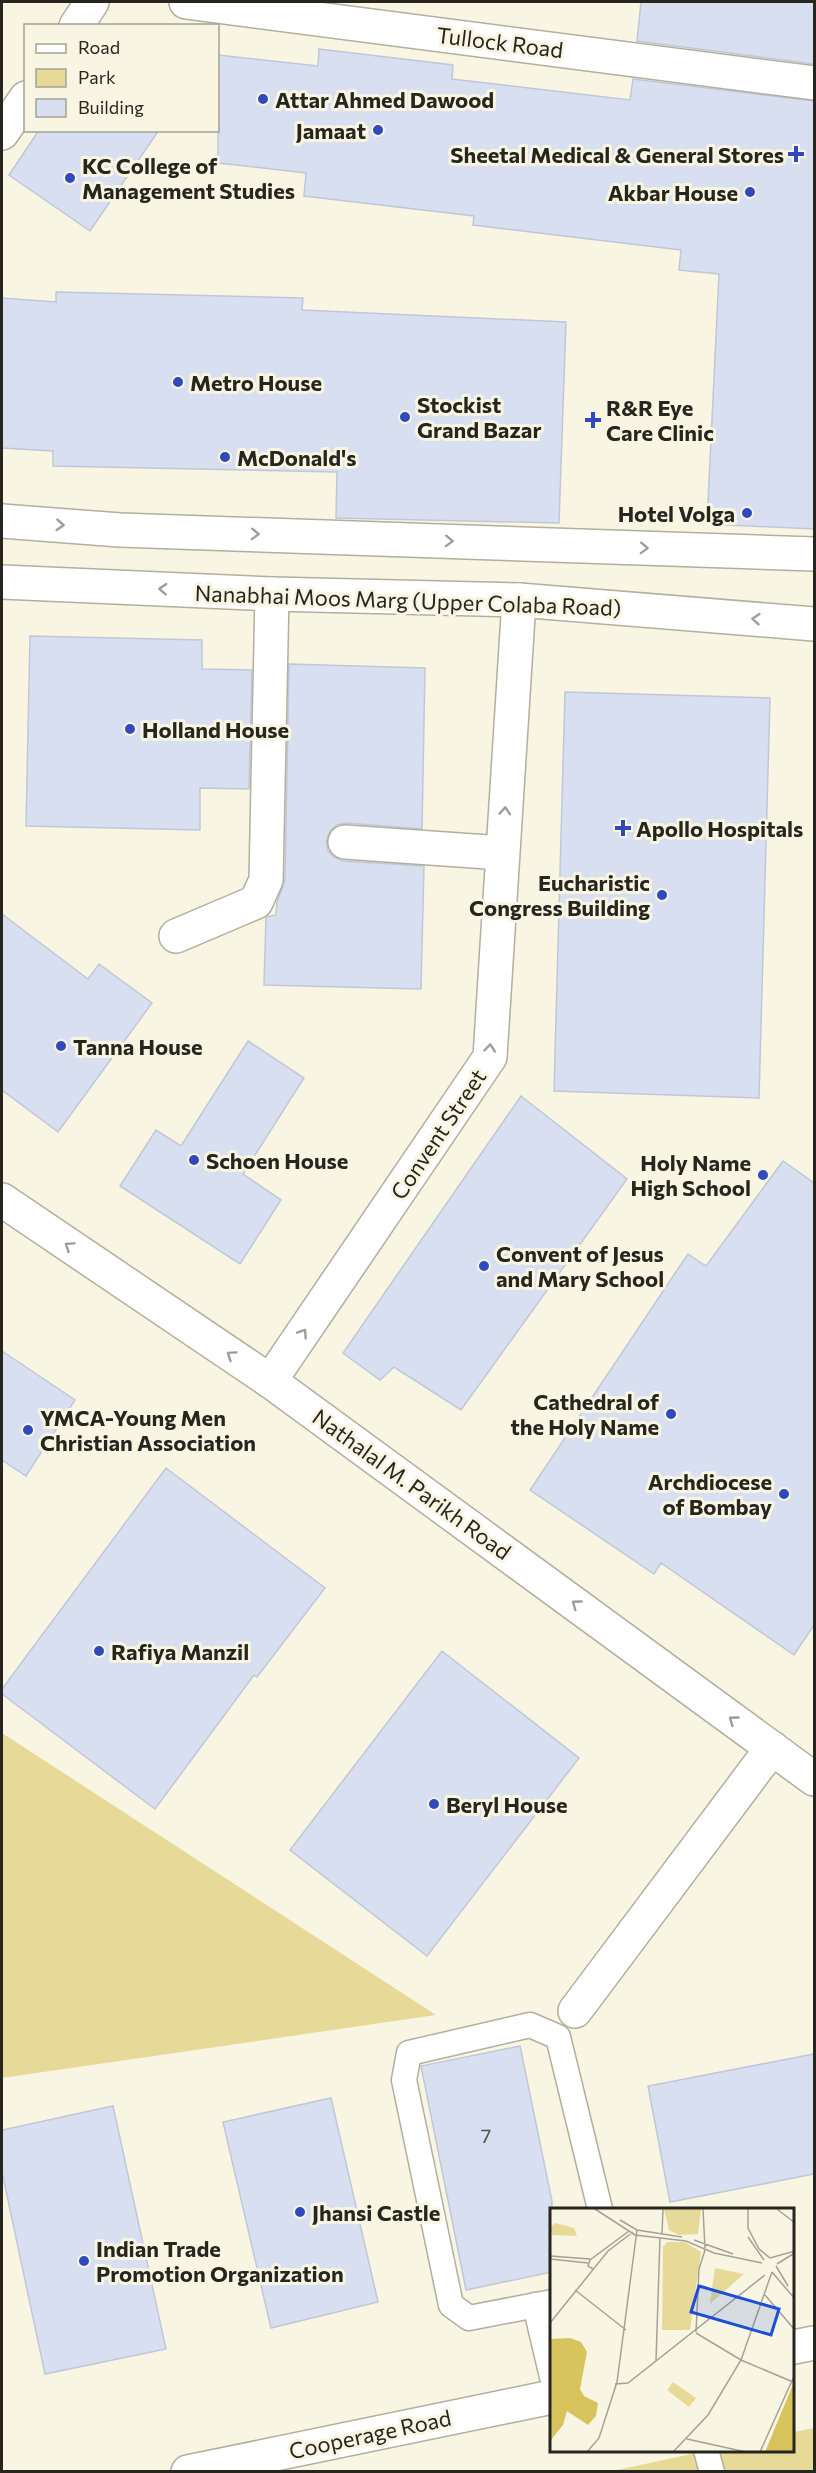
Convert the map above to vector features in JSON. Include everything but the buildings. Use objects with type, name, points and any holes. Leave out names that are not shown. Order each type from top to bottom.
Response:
[{"type":"street","points":[[77,24],[92,2]]},
{"type":"street","name":"Tullock Road","points":[[186,2],[814,83]]},
{"type":"street","points":[[2,133],[24,102]]},
{"type":"street","points":[[2,521],[120,530],[814,554]]},
{"type":"street","name":"Nanabhai Moos Marg (Upper Colaba Road)","points":[[2,582],[272,594],[519,600],[814,624]]},
{"type":"street","points":[[176,936],[256,902],[266,880],[272,594]]},
{"type":"street","name":"Convent Street","points":[[270,1381],[490,1057],[519,600]]},
{"type":"street","points":[[345,843],[502,854]]},
{"type":"street","name":"Nathalal M. Parikh Road","points":[[2,1200],[270,1381],[814,1779]]},
{"type":"street","points":[[574,2011],[772,1748]]},
{"type":"street","points":[[795,2347],[814,2343]]},
{"type":"street","name":"Cooperage Road","points":[[188,2472],[550,2397]]},
{"type":"lane","points":[[550,2359],[544,2304],[469,2318],[451,2306],[404,2080],[409,2053],[530,2025],[558,2037],[600,2208]]},
{"type":"lane","points":[[706,2452],[712,2472]]},
{"type":"green space","points":[[2,1733],[436,2015],[2,2078]]},
{"type":"green space","points":[[814,2428],[814,2471],[607,2472],[701,2452],[795,2452],[795,2432]]},
{"type":"place","name":"Attar Ahmed Dawood","points":[[263,99]]},
{"type":"place","name":"Jamaat","points":[[378,130]]},
{"type":"place","name":"Sheetal Medical & General Stores","points":[[796,154]]},
{"type":"place","name":"KC College of Management Studies","points":[[70,178]]},
{"type":"place","name":"Akbar House","points":[[750,192]]},
{"type":"place","name":"Metro House","points":[[178,382]]},
{"type":"place","name":"Stockist Grand Bazar","points":[[405,417]]},
{"type":"place","name":"R&R Eye Care Clinic","points":[[593,420]]},
{"type":"place","name":"McDonald's","points":[[225,457]]},
{"type":"place","name":"Hotel Volga","points":[[747,513]]},
{"type":"place","name":"Holland House","points":[[130,729]]},
{"type":"place","name":"Apollo Hospitals","points":[[623,828]]},
{"type":"place","name":"Eucharistic Congress Building","points":[[662,895]]},
{"type":"place","name":"Tanna House","points":[[61,1046]]},
{"type":"place","name":"Schoen House","points":[[194,1160]]},
{"type":"place","name":"Holy Name High School","points":[[763,1175]]},
{"type":"place","name":"Convent of Jesus and Mary School","points":[[484,1266]]},
{"type":"place","name":"Cathedral of the Holy Name","points":[[671,1414]]},
{"type":"place","name":"YMCA-Young Men Christian Association","points":[[28,1430]]},
{"type":"place","name":"Archdiocese of Bombay","points":[[784,1494]]},
{"type":"place","name":"Rafiya Manzil","points":[[99,1651]]},
{"type":"place","name":"Beryl House","points":[[434,1804]]},
{"type":"place","name":"Jhansi Castle","points":[[300,2212]]},
{"type":"place","name":"Indian Trade Promotion Organization","points":[[84,2261]]}]
